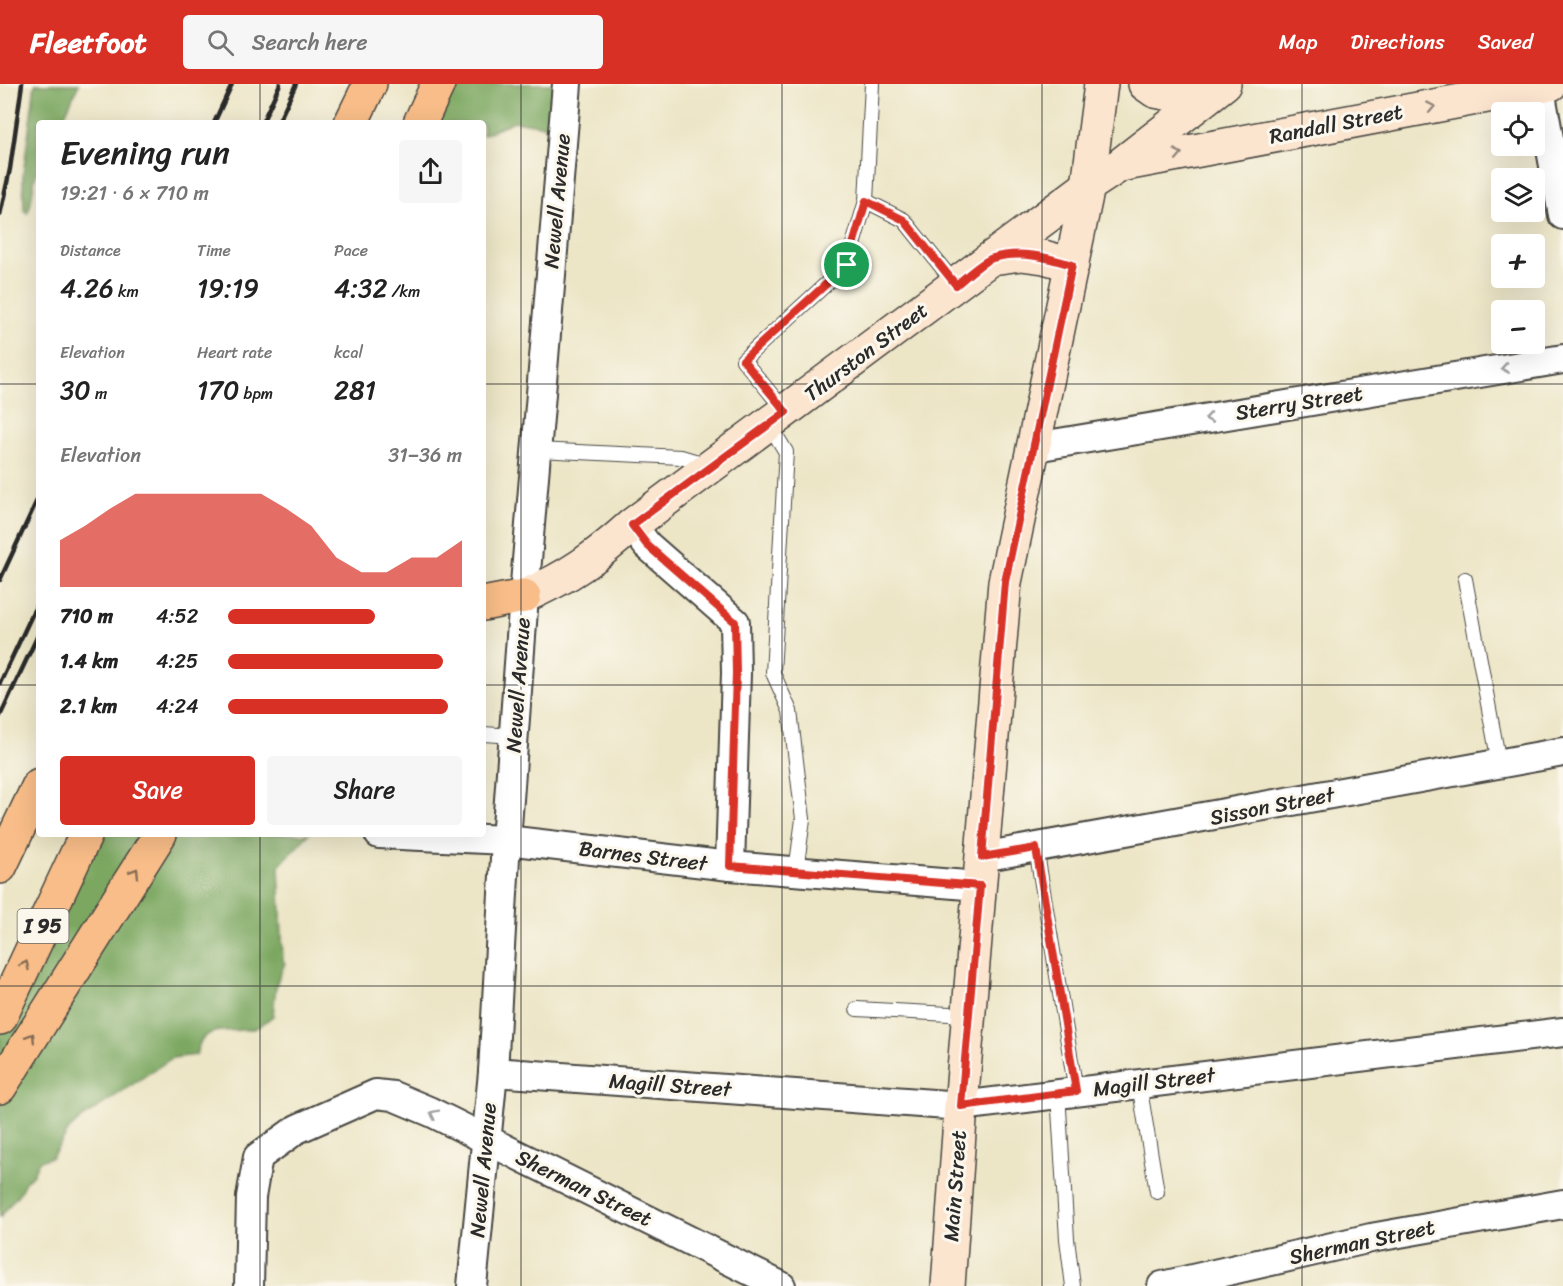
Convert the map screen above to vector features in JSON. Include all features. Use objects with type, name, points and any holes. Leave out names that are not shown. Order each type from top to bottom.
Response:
[{"type":"highway","points":[[352,120],[370,84]]},
{"type":"highway","points":[[421,120],[438,84]]},
{"type":"highway","points":[[486,603],[524,596]]},
{"type":"highway","points":[[0,867],[36,791]]},
{"type":"highway","name":"I 95","points":[[0,1018],[85,837]]},
{"type":"highway","points":[[0,1087],[158,837]]},
{"type":"main road","name":"Main Street","points":[[948,1286],[1005,582],[1088,186],[1101,84]]},
{"type":"main road","points":[[1145,84],[1155,92],[1214,92]]},
{"type":"main road","name":"Randall Street","points":[[1120,165],[1543,85]]},
{"type":"main road","points":[[1088,186],[1120,165],[1214,92]]},
{"type":"main road","name":"Thurston Street","points":[[524,596],[556,582],[595,557],[632,525],[1088,186]]},
{"type":"main road","points":[[992,258],[1021,254],[1044,257],[1072,265]]},
{"type":"street","name":"Newell Avenue","points":[[472,1286],[493,1072],[506,840],[524,596],[567,84]]},
{"type":"street","points":[[1543,85],[1562,204]]},
{"type":"street","name":"Sterry Street","points":[[1035,447],[1563,359]]},
{"type":"street","points":[[632,525],[647,545],[735,622],[736,673],[730,866]]},
{"type":"street","name":"Sisson Street","points":[[981,872],[1036,848],[1563,752]]},
{"type":"street","name":"Barnes Street","points":[[442,837],[506,840],[730,866],[796,871],[981,872]]},
{"type":"street","name":"Magill Street","points":[[493,1072],[961,1106],[1563,1032]]},
{"type":"street","name":"Sherman Street","points":[[249,1286],[251,1197],[258,1156],[297,1129],[376,1094],[393,1096],[486,1140],[781,1286]]},
{"type":"street","name":"Sherman Street","points":[[1162,1286],[1371,1238],[1563,1204]]},
{"type":"lane","points":[[796,871],[803,819],[790,711],[773,673],[786,452],[778,418],[743,360],[847,265],[866,201],[872,84]]},
{"type":"lane","points":[[866,201],[904,220],[956,285]]},
{"type":"lane","points":[[537,450],[681,457],[712,466]]},
{"type":"lane","points":[[1465,579],[1499,763]]},
{"type":"lane","points":[[486,734],[515,736]]},
{"type":"lane","points":[[1036,848],[1067,1092],[1067,1239],[1073,1286]]},
{"type":"lane","points":[[857,1009],[969,1015]]},
{"type":"lane","points":[[1139,1084],[1157,1192]]},
{"type":"green space","points":[[35,84],[79,84],[62,120],[36,120],[36,175],[27,213],[24,210],[23,175]]},
{"type":"green space","points":[[442,84],[570,84],[558,128],[514,121],[486,134],[486,120],[432,120],[428,118]]},
{"type":"green space","points":[[84,837],[306,837],[279,866],[283,961],[285,963],[276,985],[273,1016],[253,1029],[210,1033],[199,1044],[196,1055],[172,1058],[81,1119],[69,1130],[52,1157],[39,1161],[33,1174],[0,1217],[0,1013]]},
{"type":"railway","points":[[0,215],[10,169],[22,84]]},
{"type":"railway","points":[[215,120],[232,84]]},
{"type":"railway","points":[[263,120],[280,84]]},
{"type":"railway","points":[[279,120],[296,84]]},
{"type":"railway","points":[[0,580],[36,502]]},
{"type":"railway","points":[[0,683],[36,606]]},
{"type":"railway","points":[[0,716],[36,639]]},
{"type":"route","points":[[866,201],[904,220],[956,285],[992,258],[1021,254],[1044,257],[1072,265],[1005,582],[982,857],[1036,848],[1076,1091],[961,1106],[980,886],[730,866],[736,673],[735,622],[647,545],[632,525],[786,412],[743,360],[847,265],[866,201]]}]
